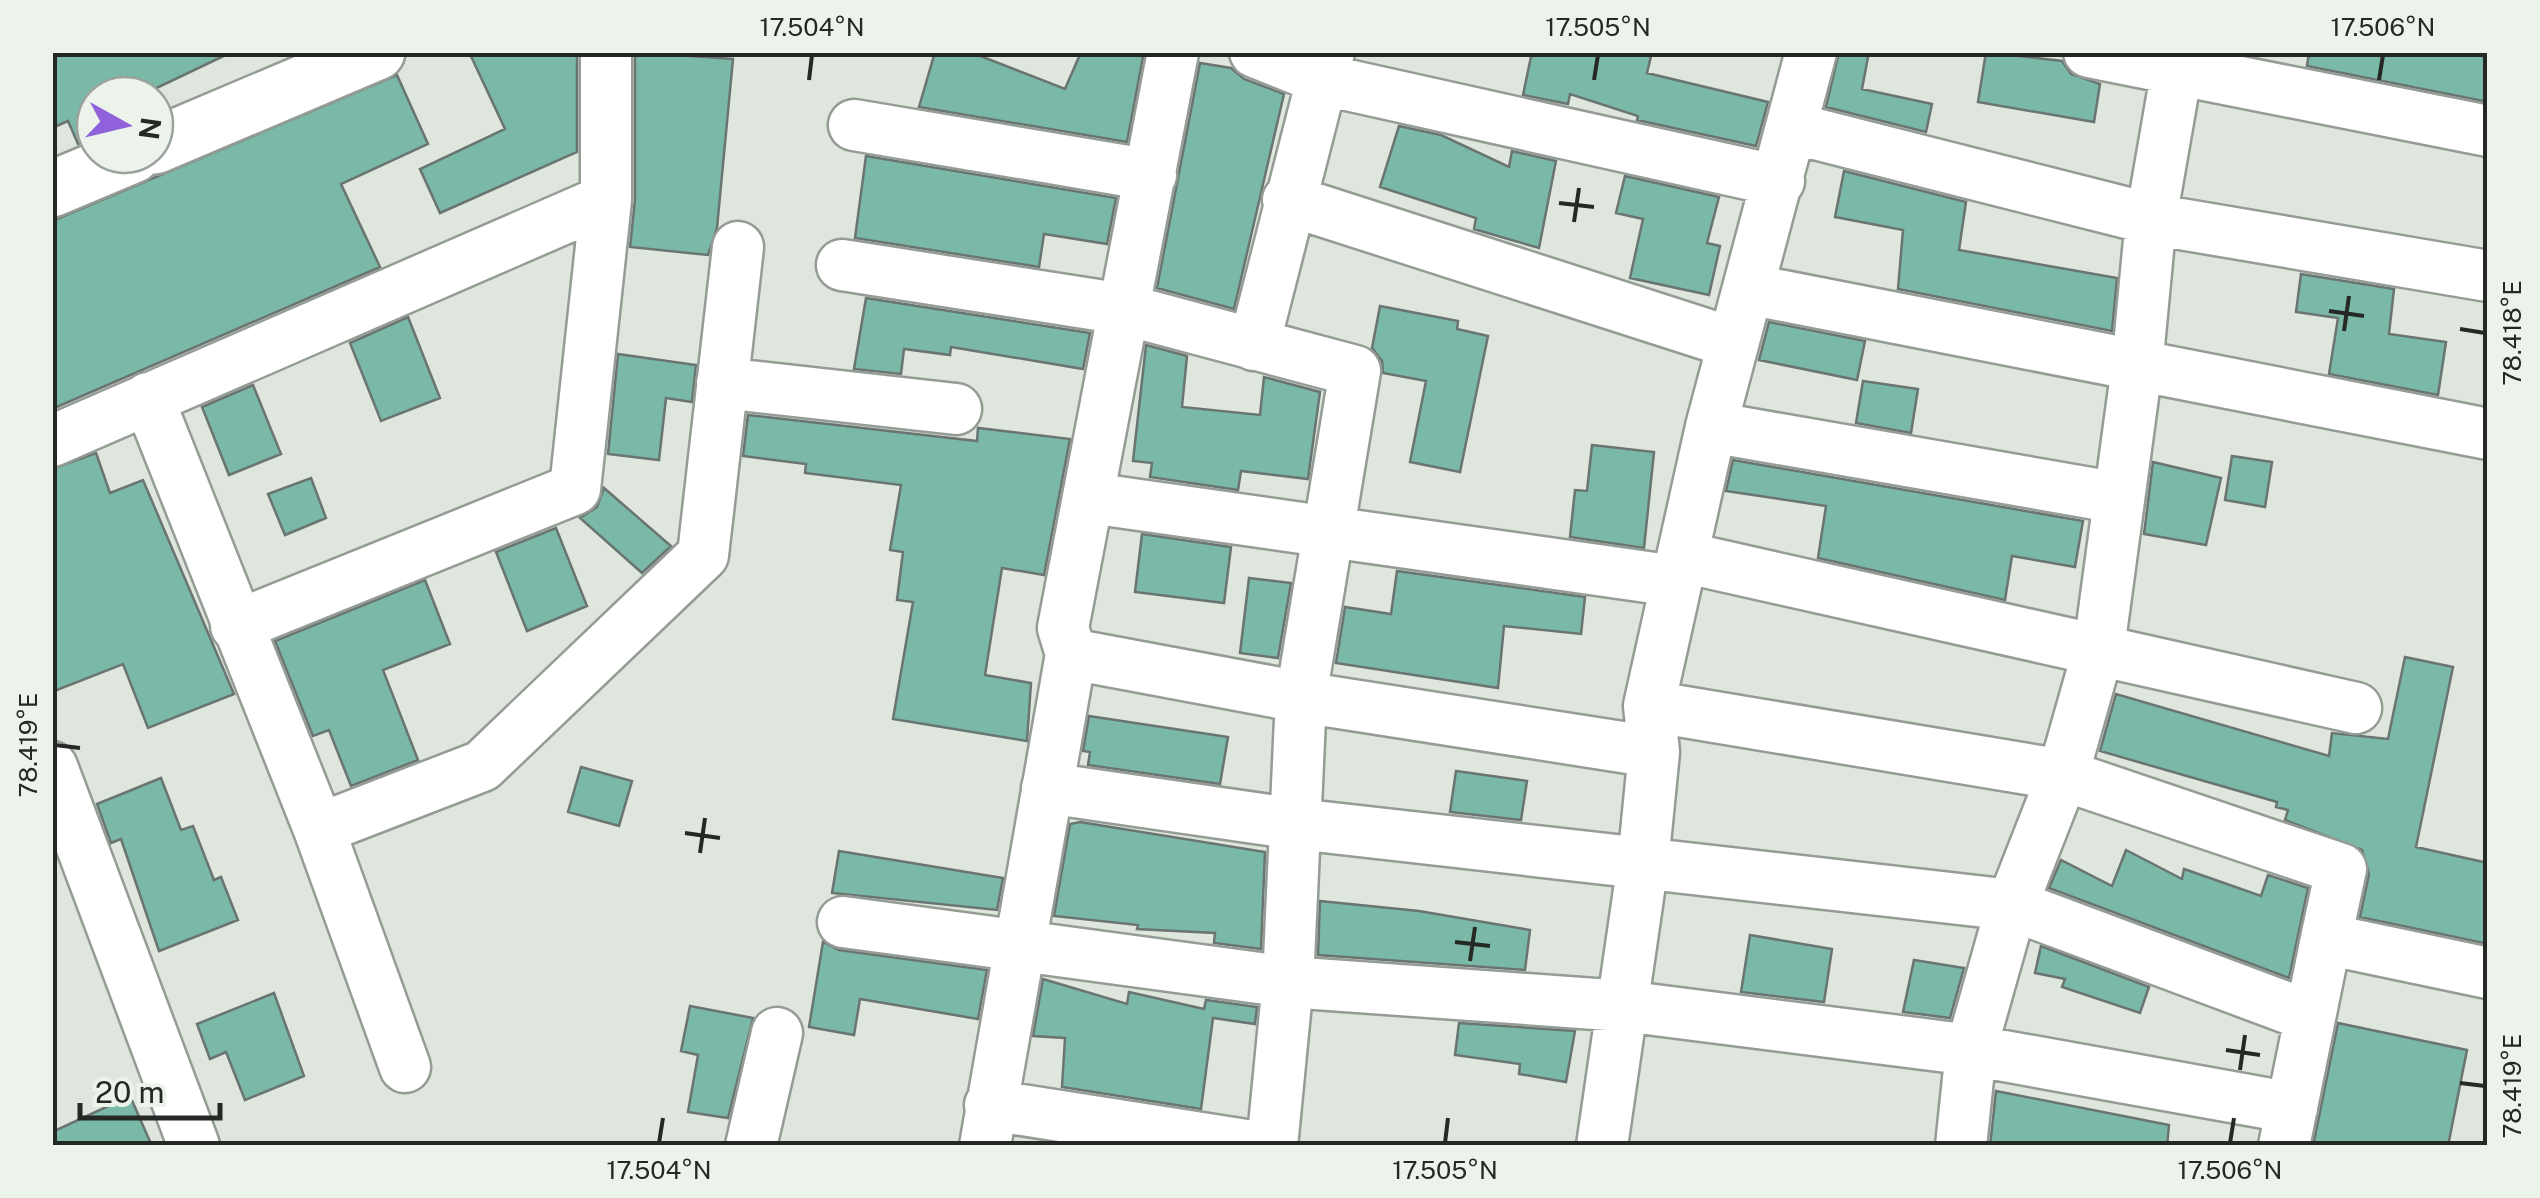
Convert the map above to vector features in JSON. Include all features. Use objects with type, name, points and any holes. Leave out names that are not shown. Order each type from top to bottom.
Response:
[{"type":"street","points":[[175,137],[376,52]]},
{"type":"street","points":[[236,626],[574,489],[606,200],[606,52]]},
{"type":"street","points":[[1174,52],[1063,628],[1071,654],[987,1125],[1252,1146]]},
{"type":"street","points":[[1255,52],[1327,66],[1779,181]]},
{"type":"street","points":[[1602,1146],[1643,863],[1652,729],[1679,569],[1711,428],[1811,52]]},
{"type":"street","points":[[2089,52],[2178,61],[2488,130]]},
{"type":"street","points":[[1961,1146],[1971,1050],[2012,904],[2063,775],[2099,648],[2151,219],[2178,61]]},
{"type":"street","points":[[1254,345],[1288,200],[1327,66]]},
{"type":"street","points":[[854,125],[1151,175]]},
{"type":"street","points":[[1792,128],[2151,219],[2488,276]]},
{"type":"street","points":[[52,189],[86,175]]},
{"type":"street","points":[[52,441],[606,200]]},
{"type":"street","points":[[1288,200],[1733,343]]},
{"type":"street","points":[[319,829],[482,766],[703,555],[738,247]]},
{"type":"street","points":[[842,264],[1123,308],[1355,371],[1301,697],[1288,982],[1272,1146]]},
{"type":"street","points":[[1748,289],[2488,434]]},
{"type":"street","points":[[722,382],[956,409]]},
{"type":"street","points":[[148,398],[319,829],[406,1067]]},
{"type":"street","points":[[1711,428],[2119,498]]},
{"type":"street","points":[[1090,498],[1330,533],[1679,569],[2099,648],[2356,708]]},
{"type":"street","points":[[843,922],[1288,982],[1624,1006],[1971,1050],[2288,1127],[2341,869],[2063,775],[1652,729],[1301,697],[1071,654]]},
{"type":"street","points":[[52,767],[194,1146]]},
{"type":"street","points":[[1047,788],[1297,824],[2012,904],[2309,1016]]},
{"type":"street","points":[[2326,939],[2488,973]]},
{"type":"street","points":[[752,1146],[777,1033]]},
{"type":"building","points":[[52,52],[232,52],[175,79],[175,75],[75,75],[75,137],[68,121],[52,128]]},
{"type":"building","points":[[469,52],[577,52],[577,152],[440,213],[420,169],[505,129]]},
{"type":"building","points":[[635,52],[733,59],[717,228],[708,255],[630,247],[635,200]]},
{"type":"building","points":[[935,52],[970,52],[1065,89],[1081,52],[1134,52],[1143,57],[1127,142],[919,107]]},
{"type":"building","points":[[1532,52],[1652,52],[1647,73],[1768,102],[1756,146],[1637,120],[1638,116],[1570,94],[1568,104],[1523,95]]},
{"type":"building","points":[[1839,52],[1869,52],[1862,89],[1932,104],[1926,132],[1826,107]]},
{"type":"building","points":[[1986,52],[2062,61],[2071,74],[2100,84],[2094,122],[1978,102]]},
{"type":"building","points":[[2309,52],[2488,52],[2488,102],[2307,66]]},
{"type":"building","points":[[1200,63],[1231,68],[1244,79],[1284,94],[1234,309],[1157,288]]},
{"type":"building","points":[[397,75],[428,144],[341,184],[380,267],[52,409],[52,221],[161,175],[175,175],[175,169]]},
{"type":"building","points":[[1399,126],[1441,135],[1509,167],[1512,151],[1556,161],[1539,248],[1474,229],[1476,218],[1380,187]]},
{"type":"building","points":[[866,156],[1116,198],[1107,244],[1044,234],[1039,267],[855,238]]},
{"type":"building","points":[[1844,171],[1966,202],[1959,250],[2117,278],[2112,331],[1898,289],[1903,230],[1835,217]]},
{"type":"building","points":[[1625,176],[1719,197],[1707,243],[1720,246],[1709,295],[1630,278],[1643,219],[1616,213]]},
{"type":"building","points":[[2301,274],[2394,289],[2389,334],[2446,342],[2438,395],[2329,374],[2338,318],[2296,312]]},
{"type":"building","points":[[866,298],[1090,333],[1083,369],[951,347],[950,355],[904,349],[901,374],[854,369]]},
{"type":"building","points":[[1380,306],[1458,321],[1457,329],[1488,336],[1460,472],[1410,462],[1426,381],[1383,373],[1382,361],[1372,348]]},
{"type":"building","points":[[408,317],[440,398],[381,421],[350,343]]},
{"type":"building","points":[[1769,322],[1865,341],[1857,380],[1759,360]]},
{"type":"building","points":[[1146,345],[1187,356],[1182,407],[1260,415],[1264,377],[1320,392],[1308,479],[1241,471],[1238,490],[1150,477],[1152,463],[1133,461]]},
{"type":"building","points":[[618,354],[696,365],[692,402],[666,398],[659,460],[608,454]]},
{"type":"building","points":[[1863,381],[1918,389],[1911,433],[1856,423]]},
{"type":"building","points":[[253,385],[281,454],[229,475],[202,407]]},
{"type":"building","points":[[748,415],[977,441],[978,428],[1070,439],[1044,575],[1002,568],[985,675],[1031,683],[1027,741],[893,719],[913,602],[897,600],[903,552],[890,550],[901,485],[805,473],[806,464],[743,456]]},
{"type":"building","points":[[1592,445],[1654,452],[1644,548],[1570,537],[1575,490],[1587,491]]},
{"type":"building","points":[[96,453],[110,493],[143,480],[234,694],[148,728],[123,664],[52,692],[52,469]]},
{"type":"building","points":[[2232,456],[2272,462],[2265,507],[2225,500]]},
{"type":"building","points":[[1733,460],[2083,521],[2075,567],[2012,556],[2005,600],[1818,558],[1826,506],[1726,491]]},
{"type":"building","points":[[2153,462],[2221,478],[2206,545],[2144,534]]},
{"type":"building","points":[[311,478],[326,518],[285,535],[268,494]]},
{"type":"building","points":[[604,488],[671,546],[642,573],[580,518],[597,507]]},
{"type":"building","points":[[556,528],[587,606],[527,631],[496,552]]},
{"type":"building","points":[[1142,534],[1231,547],[1224,603],[1135,592]]},
{"type":"building","points":[[1397,571],[1585,597],[1581,634],[1504,626],[1498,688],[1336,663],[1345,607],[1391,614]]},
{"type":"building","points":[[1249,578],[1291,583],[1278,658],[1240,653]]},
{"type":"building","points":[[425,580],[450,644],[383,670],[418,760],[351,786],[329,730],[313,736],[275,641]]},
{"type":"building","points":[[2405,657],[2453,667],[2416,847],[2488,863],[2488,944],[2360,917],[2369,874],[2362,850],[2285,820],[2288,810],[2276,807],[2277,802],[2100,751],[2116,694],[2329,756],[2332,733],[2388,739]]},
{"type":"building","points":[[1089,716],[1228,737],[1220,784],[1088,765],[1090,752],[1083,751]]},
{"type":"building","points":[[581,767],[632,781],[619,826],[568,812]]},
{"type":"building","points":[[1456,771],[1527,781],[1521,820],[1450,812]]},
{"type":"building","points":[[161,778],[181,830],[193,826],[214,880],[221,877],[238,920],[159,951],[121,839],[111,843],[97,804]]},
{"type":"building","points":[[1080,822],[1265,852],[1261,949],[1214,943],[1215,933],[1137,929],[1138,925],[1054,916],[1070,824]]},
{"type":"building","points":[[2126,850],[2182,879],[2184,869],[2261,896],[2268,875],[2308,888],[2289,978],[2049,888],[2061,860],[2112,886]]},
{"type":"building","points":[[839,851],[1003,878],[997,910],[832,893]]},
{"type":"building","points":[[1320,901],[1419,911],[1530,930],[1525,970],[1318,955]]},
{"type":"building","points":[[1750,935],[1832,949],[1824,1002],[1741,992]]},
{"type":"building","points":[[823,942],[839,950],[987,970],[978,1019],[860,999],[854,1035],[809,1027]]},
{"type":"building","points":[[2041,946],[2149,987],[2140,1013],[2062,987],[2065,979],[2035,973]]},
{"type":"building","points":[[1914,960],[1964,968],[1950,1018],[1903,1012]]},
{"type":"building","points":[[1043,979],[1127,1004],[1129,992],[1204,1009],[1206,1000],[1257,1007],[1255,1024],[1213,1018],[1201,1109],[1062,1087],[1065,1038],[1033,1036]]},
{"type":"building","points":[[274,993],[304,1076],[245,1100],[226,1052],[210,1059],[197,1024]]},
{"type":"building","points":[[690,1006],[753,1018],[728,1118],[688,1112],[698,1055],[681,1051]]},
{"type":"building","points":[[1459,1023],[1575,1031],[1566,1082],[1519,1074],[1520,1064],[1455,1055]]},
{"type":"building","points":[[2338,1023],[2467,1050],[2448,1146],[2313,1146]]},
{"type":"building","points":[[1996,1091],[2169,1125],[2167,1146],[1990,1146]]},
{"type":"building","points":[[130,1096],[152,1146],[52,1146],[52,1132]]}]
